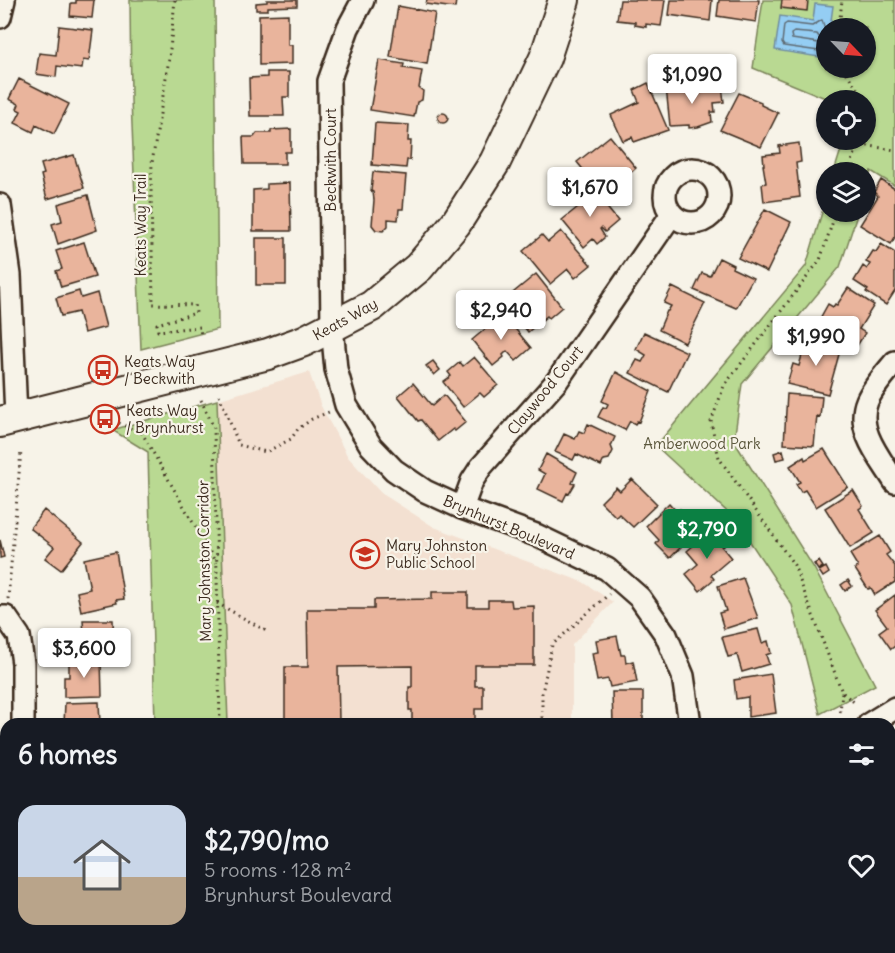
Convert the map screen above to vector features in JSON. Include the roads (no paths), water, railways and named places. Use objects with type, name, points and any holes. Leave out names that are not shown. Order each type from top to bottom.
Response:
[{"type":"street","points":[[0,17],[4,0]]},
{"type":"street","name":"Beckwith Court","points":[[332,327],[329,81],[348,28],[363,0]]},
{"type":"street","name":"Keats Way","points":[[8,419],[268,354],[304,341],[372,306],[419,267],[456,223],[495,162],[545,58],[564,0]]},
{"type":"street","points":[[0,205],[9,275],[8,419]]},
{"type":"street","name":"Claywood Court","points":[[462,508],[472,481],[481,467],[557,381],[672,214]]},
{"type":"street","name":"Brynhurst Boulevard","points":[[332,327],[336,369],[346,405],[371,446],[394,470],[425,491],[462,508],[536,535],[607,569],[640,598],[666,635],[683,676],[689,718]]},
{"type":"street","points":[[895,363],[867,402],[865,422],[868,439],[895,482]]},
{"type":"street","points":[[3,617],[19,636],[22,654],[23,718]]},
{"type":"street","points":[[879,718],[895,708]]},
{"type":"water","points":[[815,4],[833,6],[831,18],[816,18],[816,57],[775,50],[780,16],[813,21]]},
{"type":"place","name":"Keats Way / Beckwith","points":[[103,370]]},
{"type":"place","name":"Keats Way / Brynhurst","points":[[105,419]]},
{"type":"place","name":"Mary Johnston Public School","points":[[365,554]]},
{"type":"park label","name":"Amberwood Park","points":[[702,443]]}]
